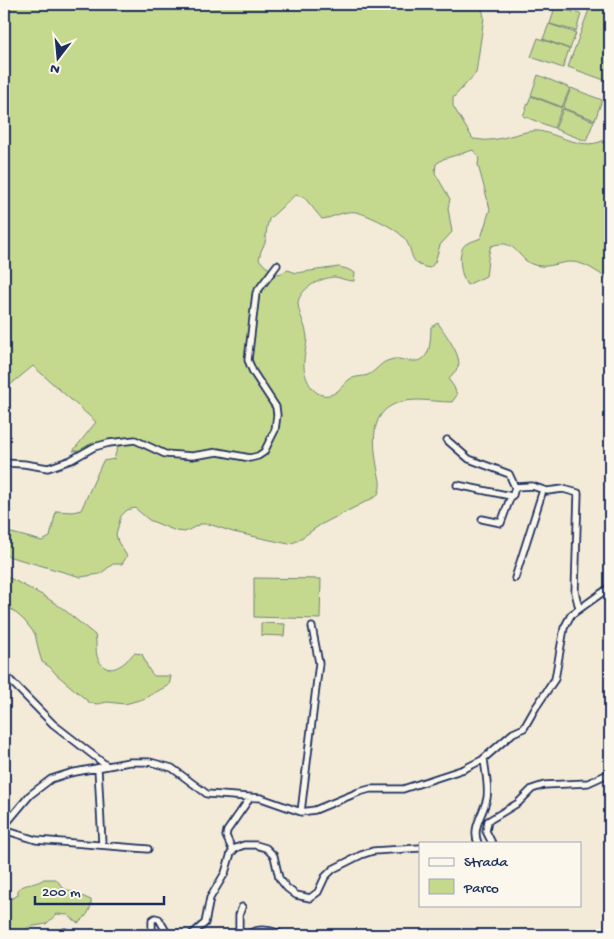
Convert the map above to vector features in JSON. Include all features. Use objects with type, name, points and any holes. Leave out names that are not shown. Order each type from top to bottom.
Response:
[{"type":"street","points":[[4,463],[48,468],[71,460],[94,447],[135,440],[165,454],[192,456],[218,452],[250,458],[264,452],[275,430],[278,416],[276,407],[252,372],[248,360],[256,293],[277,265]]},
{"type":"street","points":[[447,440],[469,459],[509,474],[516,487],[501,523],[482,519]]},
{"type":"street","points":[[457,485],[511,496]]},
{"type":"street","points":[[516,487],[532,486],[543,490],[563,489],[578,493],[575,592],[579,608]]},
{"type":"street","points":[[515,578],[543,490]]},
{"type":"street","points":[[148,849],[36,840],[4,828],[30,795],[51,779],[70,773],[107,766],[150,762],[172,768],[207,794],[261,798],[301,812],[315,810],[370,789],[403,789],[464,769],[484,758],[513,733],[524,728],[555,679],[566,622],[571,614],[610,587]]},
{"type":"street","points":[[301,812],[319,663],[312,627]]},
{"type":"street","points":[[4,674],[53,724],[107,766]]},
{"type":"street","points":[[478,842],[476,827],[487,799],[484,758]]},
{"type":"street","points":[[98,768],[102,844]]},
{"type":"street","points":[[492,842],[486,831],[488,821],[518,803],[532,789],[544,785],[588,783],[610,773]]},
{"type":"street","points":[[233,851],[226,836],[227,831],[250,798]]},
{"type":"street","points":[[191,935],[205,924],[210,898],[224,873],[233,851],[244,845],[266,848],[274,856],[279,878],[287,888],[296,895],[310,898],[318,892],[325,878],[334,869],[361,855],[373,851],[419,848]]},
{"type":"street","points":[[239,935],[239,916],[242,907]]},
{"type":"street","points":[[152,935],[151,923],[155,918],[159,919],[168,935]]},
{"type":"street","points":[[248,935],[252,931],[258,930],[284,935]]},
{"type":"green space","points":[[4,4],[481,4],[484,17],[476,73],[453,98],[453,106],[473,139],[495,140],[539,131],[581,143],[598,143],[606,139],[610,112],[610,280],[580,263],[568,262],[543,266],[532,264],[526,261],[513,247],[500,244],[491,246],[486,276],[467,285],[461,270],[461,252],[466,244],[481,238],[490,209],[478,165],[479,157],[473,150],[443,159],[436,164],[435,173],[450,199],[448,208],[452,232],[440,245],[435,262],[430,268],[418,264],[412,257],[404,238],[382,222],[356,212],[343,213],[322,219],[304,197],[295,195],[269,219],[265,243],[259,259],[265,266],[279,274],[288,270],[296,273],[339,267],[355,273],[354,281],[335,277],[324,279],[306,289],[299,299],[298,304],[307,337],[304,367],[308,382],[315,391],[324,395],[332,394],[338,391],[350,379],[368,375],[387,361],[396,359],[419,361],[427,355],[429,350],[431,327],[438,323],[458,357],[458,367],[449,380],[457,395],[452,402],[417,400],[402,402],[391,406],[383,412],[378,420],[374,441],[380,482],[377,496],[320,525],[297,541],[289,544],[233,532],[209,524],[200,524],[185,532],[176,531],[149,520],[135,508],[127,510],[121,516],[116,534],[118,542],[127,556],[122,564],[113,564],[100,574],[81,577],[4,555],[4,531],[42,541],[50,537],[56,511],[73,512],[81,510],[103,461],[114,459],[118,446],[73,451],[96,422],[33,366],[4,390]]},
{"type":"green space","points":[[591,4],[597,4],[610,9],[610,73],[607,81],[568,67]]},
{"type":"green space","points":[[555,7],[581,14],[576,31],[550,24]]},
{"type":"green space","points":[[549,24],[576,33],[570,49],[543,39]]},
{"type":"green space","points":[[538,38],[569,49],[563,68],[531,57]]},
{"type":"green space","points":[[538,75],[570,88],[562,107],[531,95]]},
{"type":"green space","points":[[571,88],[602,100],[595,120],[563,108]]},
{"type":"green space","points":[[531,96],[562,108],[554,128],[523,116]]},
{"type":"green space","points":[[563,109],[594,121],[586,141],[555,129]]},
{"type":"green space","points":[[4,575],[44,596],[95,635],[98,659],[102,665],[111,669],[116,668],[134,653],[142,654],[154,676],[171,676],[169,685],[143,699],[125,704],[90,703],[42,662],[35,634],[24,620],[4,603]]},
{"type":"green space","points":[[254,578],[321,579],[320,619],[254,617]]},
{"type":"green space","points":[[261,623],[285,624],[284,636],[261,635]]},
{"type":"green space","points":[[44,879],[56,879],[63,888],[91,900],[91,907],[84,919],[78,923],[68,915],[57,914],[46,924],[29,927],[18,935],[4,935],[4,896],[7,899],[13,898],[18,895],[18,889],[21,887]]}]
